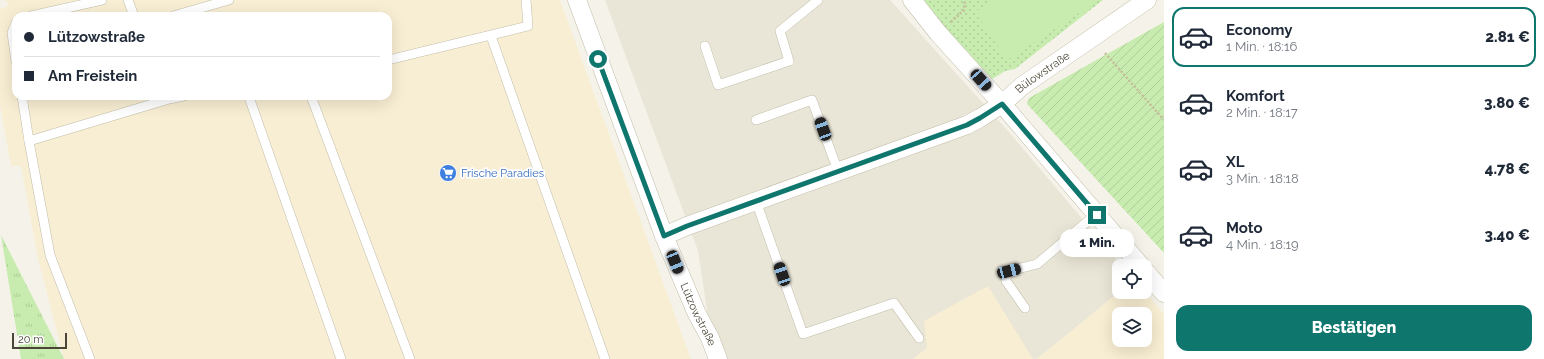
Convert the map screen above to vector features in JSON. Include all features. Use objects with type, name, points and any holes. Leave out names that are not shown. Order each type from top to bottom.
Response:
[{"type":"street","name":"Lützowstraße","points":[[576,0],[664,236],[718,359]]},
{"type":"street","points":[[912,0],[938,33],[1002,104],[1135,259]]},
{"type":"street","name":"Bülowstraße","points":[[664,236],[687,226],[967,125],[1002,104],[1022,86],[1147,0]]},
{"type":"street","points":[[1152,279],[1164,293]]},
{"type":"lane","points":[[49,12],[102,0]]},
{"type":"lane","points":[[128,0],[132,12]]},
{"type":"lane","points":[[187,12],[229,0]]},
{"type":"lane","points":[[392,59],[528,26],[526,0]]},
{"type":"lane","points":[[705,46],[718,85],[788,61],[780,31],[818,0]]},
{"type":"lane","points":[[491,36],[605,359]]},
{"type":"lane","points":[[23,100],[50,255],[90,359]]},
{"type":"lane","points":[[29,141],[166,100]]},
{"type":"lane","points":[[250,100],[340,359]]},
{"type":"lane","points":[[313,100],[410,359]]},
{"type":"lane","points":[[756,120],[812,100],[838,171]]},
{"type":"lane","points":[[756,202],[802,334],[894,303],[919,338]]},
{"type":"lane","points":[[1025,308],[1006,281],[1006,274],[1009,271],[1037,264],[1088,220],[1097,215]]},
{"type":"path","points":[[964,10],[965,0]]},
{"type":"path","points":[[1105,53],[1164,120]]},
{"type":"shaded area","points":[[6,0],[560,0],[691,359],[64,359],[38,259],[21,166],[11,166],[0,105],[0,9],[8,6]]},
{"type":"shaded area","points":[[605,0],[890,0],[1009,132],[1116,259],[1112,259],[1112,298],[1037,359],[927,348],[913,359],[720,359],[711,337],[698,251]]},
{"type":"shaded area","points":[[988,286],[1033,359],[913,359],[927,348],[924,321]]},
{"type":"shaded area","points":[[1112,298],[1112,299],[1151,299],[1164,314],[1164,359],[1037,359]]},
{"type":"green space","points":[[914,0],[1103,0],[1015,69],[1005,71],[986,83]]},
{"type":"green space","points":[[993,0],[1099,0],[1007,60],[975,12]]},
{"type":"green space","points":[[1164,22],[1164,253],[1027,104],[1029,98]]},
{"type":"green space","points":[[1,235],[63,357],[64,359],[21,359]]},
{"type":"place","name":"Frische Paradies","points":[[448,173]]},
{"type":"route","points":[[598,59],[664,236],[687,226],[967,125],[1002,104],[1097,215]]}]
